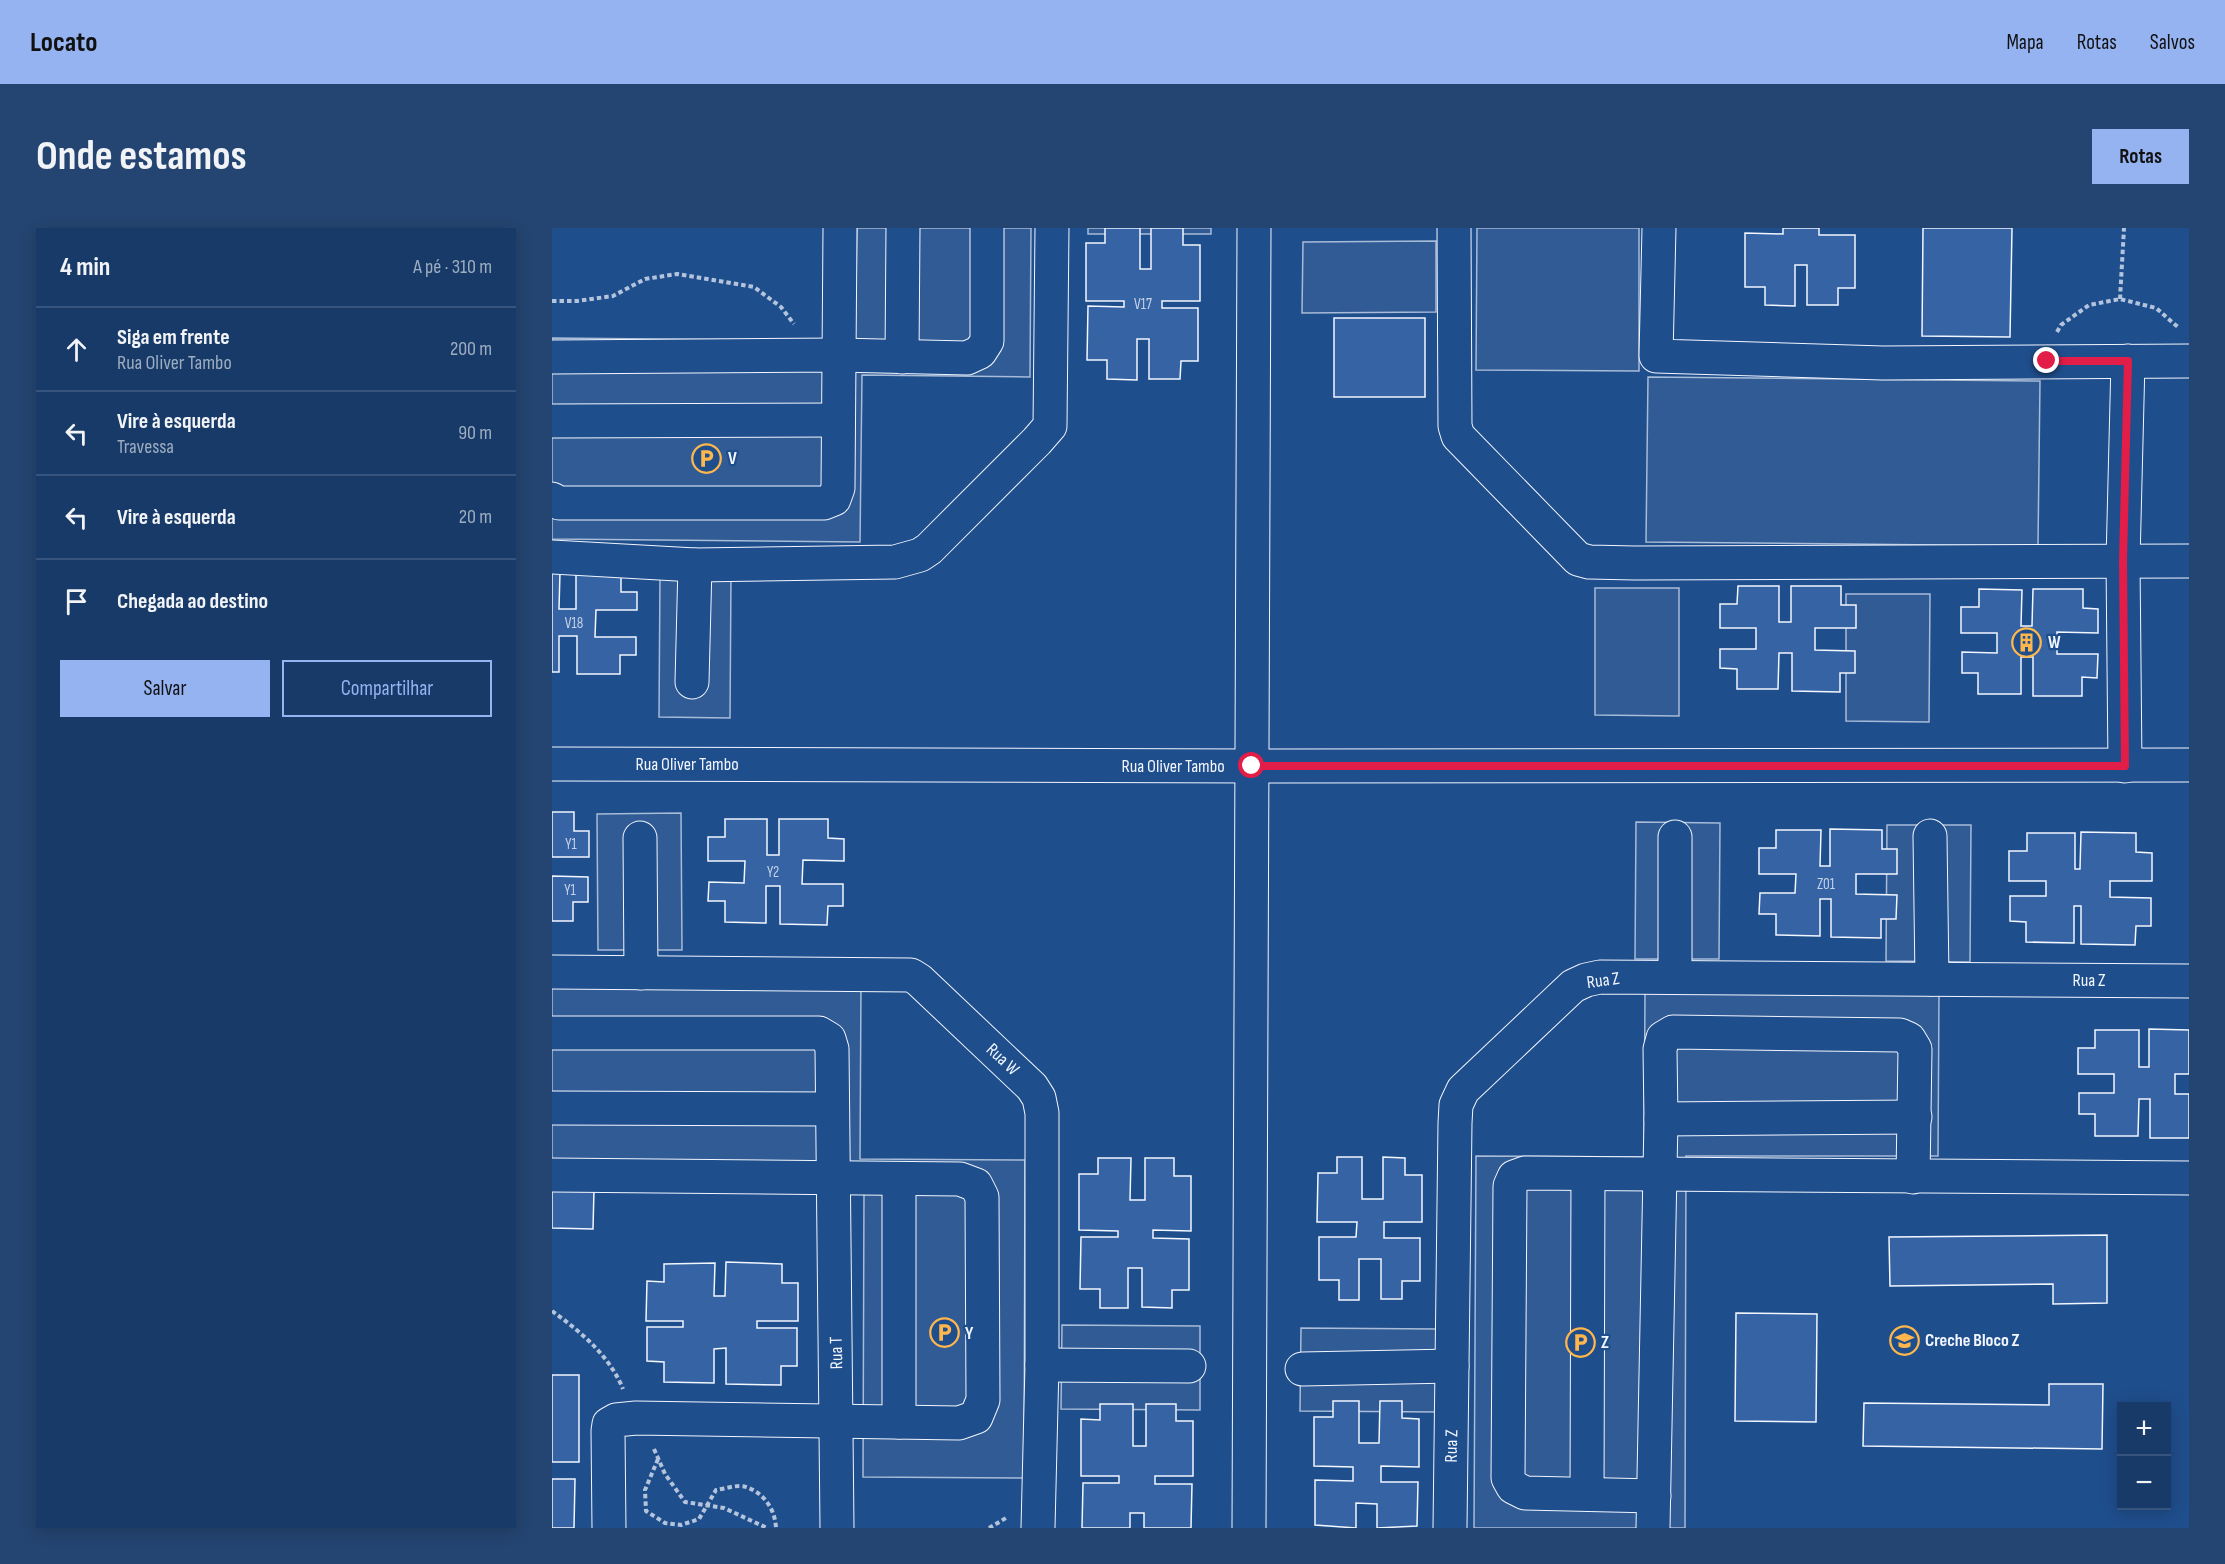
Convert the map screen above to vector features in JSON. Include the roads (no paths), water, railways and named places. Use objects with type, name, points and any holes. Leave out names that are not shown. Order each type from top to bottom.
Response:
[{"type":"street","points":[[552,499],[559,503],[824,503],[834,499],[838,488],[838,420],[828,355],[840,228]]},
{"type":"street","points":[[902,357],[903,228]]},
{"type":"street","points":[[552,357],[828,355],[967,358],[980,352],[987,341],[987,228]]},
{"type":"street","points":[[552,557],[695,565],[895,562],[914,558],[929,549],[1050,426],[1052,228]]},
{"type":"street","points":[[1250,1528],[1254,228]]},
{"type":"street","points":[[1454,228],[1455,426],[1458,436],[1578,560],[1635,563],[2189,561]]},
{"type":"street","points":[[1659,228],[1656,356],[1883,363],[2188,361]]},
{"type":"street","points":[[2125,766],[2123,561],[2128,361]]},
{"type":"street","points":[[552,421],[838,420]]},
{"type":"street","points":[[693,682],[695,565]]},
{"type":"street","name":"Rua Oliver Tambo","points":[[552,764],[2189,765]]},
{"type":"street","points":[[1930,836],[1932,979]]},
{"type":"street","points":[[1675,837],[1675,976]]},
{"type":"street","points":[[640,838],[641,973]]},
{"type":"street","name":"Rua W","points":[[552,972],[911,975],[1032,1087],[1039,1098],[1042,1113],[1042,1365],[1038,1528]]},
{"type":"street","name":"Rua Z","points":[[1450,1528],[1456,1105],[1463,1090],[1574,986],[1600,977],[1675,976],[2189,981]]},
{"type":"street","points":[[1653,1528],[1661,1119],[1660,1049],[1663,1038],[1673,1032],[1900,1035],[1910,1039],[1915,1049],[1913,1177]]},
{"type":"street","name":"Rua T","points":[[552,1033],[819,1033],[829,1039],[832,1049],[837,1528]]},
{"type":"street","points":[[552,1108],[832,1108]]},
{"type":"street","points":[[1661,1119],[1915,1117]]},
{"type":"street","points":[[1653,1496],[1525,1492],[1514,1487],[1508,1478],[1510,1186],[1514,1177],[1525,1173],[2189,1178]]},
{"type":"street","points":[[1587,1494],[1588,1174]]},
{"type":"street","points":[[552,1175],[960,1179],[976,1185],[982,1197],[983,1400],[976,1417],[959,1423],[636,1418],[616,1420],[609,1424],[609,1528]]},
{"type":"street","points":[[899,1179],[899,1422]]},
{"type":"street","points":[[1042,1365],[1189,1366]]},
{"type":"street","points":[[1302,1369],[1452,1366]]},
{"type":"place","name":"V","points":[[707,458]]},
{"type":"place","name":"W","points":[[2027,642]]},
{"type":"place","name":"Y","points":[[944,1333]]},
{"type":"place","name":"Creche Bloco Z","points":[[1904,1340]]},
{"type":"place","name":"Z","points":[[1580,1342]]}]
